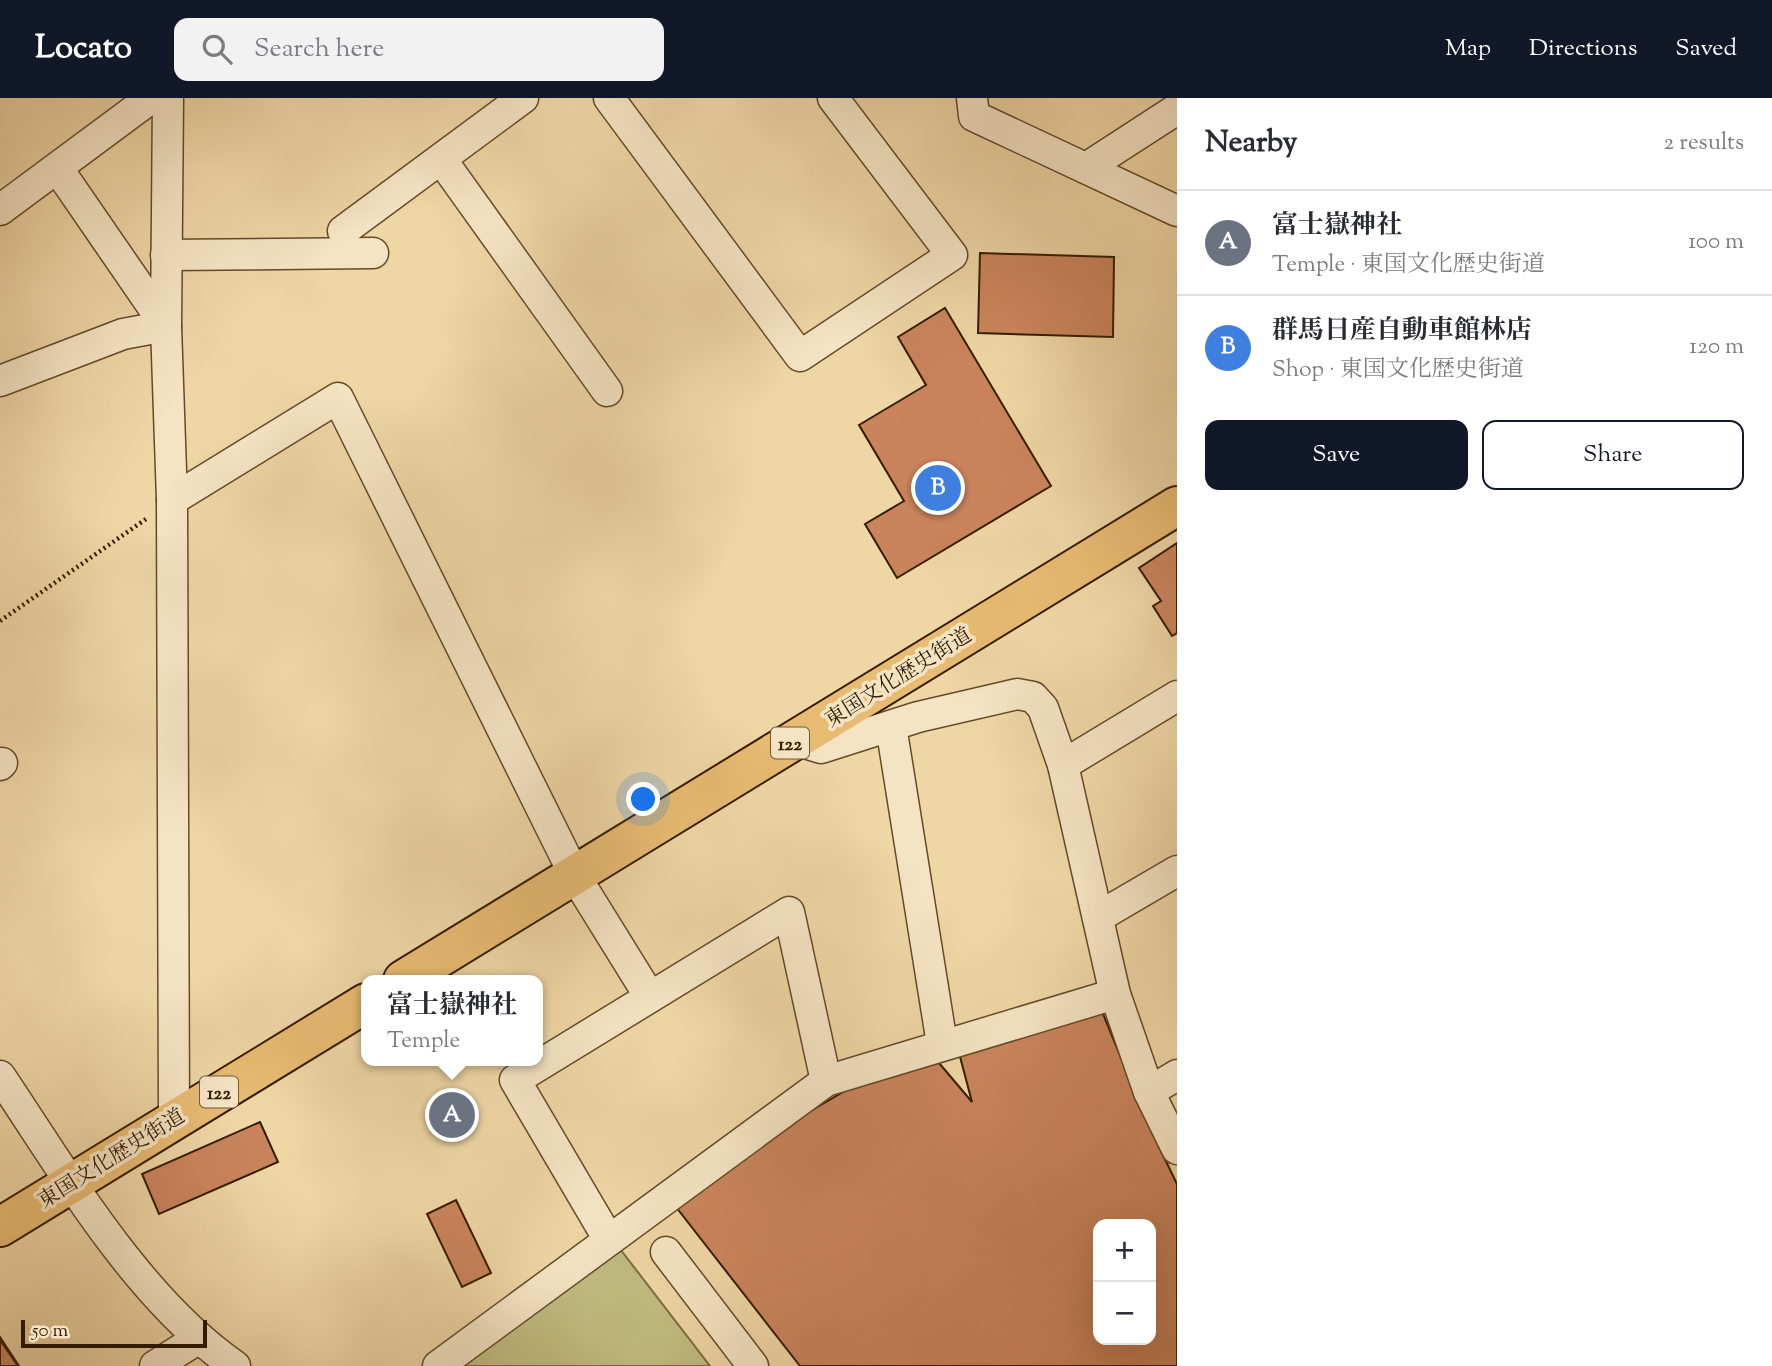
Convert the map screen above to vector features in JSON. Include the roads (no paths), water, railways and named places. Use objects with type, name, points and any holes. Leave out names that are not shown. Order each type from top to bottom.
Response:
[{"type":"highway","name":"東国文化歴史街道","points":[[411,975],[1177,506]]},
{"type":"highway","name":"東国文化歴史街道","points":[[0,1227],[71,1181],[361,1006]]},
{"type":"street","points":[[0,210],[151,98]]},
{"type":"street","points":[[168,98],[166,326],[172,500],[174,1119]]},
{"type":"street","points":[[343,231],[523,98]]},
{"type":"street","points":[[609,98],[800,356],[952,255],[832,98]]},
{"type":"street","points":[[972,98],[974,116],[1177,211]]},
{"type":"street","points":[[1086,169],[1177,109]]},
{"type":"street","points":[[441,159],[607,391]]},
{"type":"street","points":[[58,169],[166,326]]},
{"type":"street","points":[[166,256],[373,253]]},
{"type":"street","points":[[0,381],[123,334],[166,326]]},
{"type":"street","points":[[172,500],[338,398],[575,876],[650,997]]},
{"type":"street","points":[[795,740],[821,748],[891,726],[1017,694],[1033,697],[1042,708],[1063,765],[1100,916],[1115,994],[1149,1092],[1177,1149]]},
{"type":"street","points":[[1063,765],[1177,696]]},
{"type":"street","points":[[891,726],[942,1044]]},
{"type":"street","points":[[1100,916],[1177,871]]},
{"type":"street","points":[[543,1063],[789,912],[826,1081]]},
{"type":"street","points":[[438,1366],[826,1081],[1115,994]]},
{"type":"street","points":[[538,1066],[515,1080],[609,1240]]},
{"type":"street","points":[[1149,1092],[1177,1075]]},
{"type":"street","points":[[0,1076],[71,1181],[145,1282],[199,1338],[235,1366]]},
{"type":"street","points":[[666,1252],[753,1366]]},
{"type":"street","points":[[155,1366],[199,1338]]},
{"type":"place","name":"群馬日産自動車館林店","points":[[938,488]]},
{"type":"place","name":"富士嶽神社","points":[[452,1115]]}]
